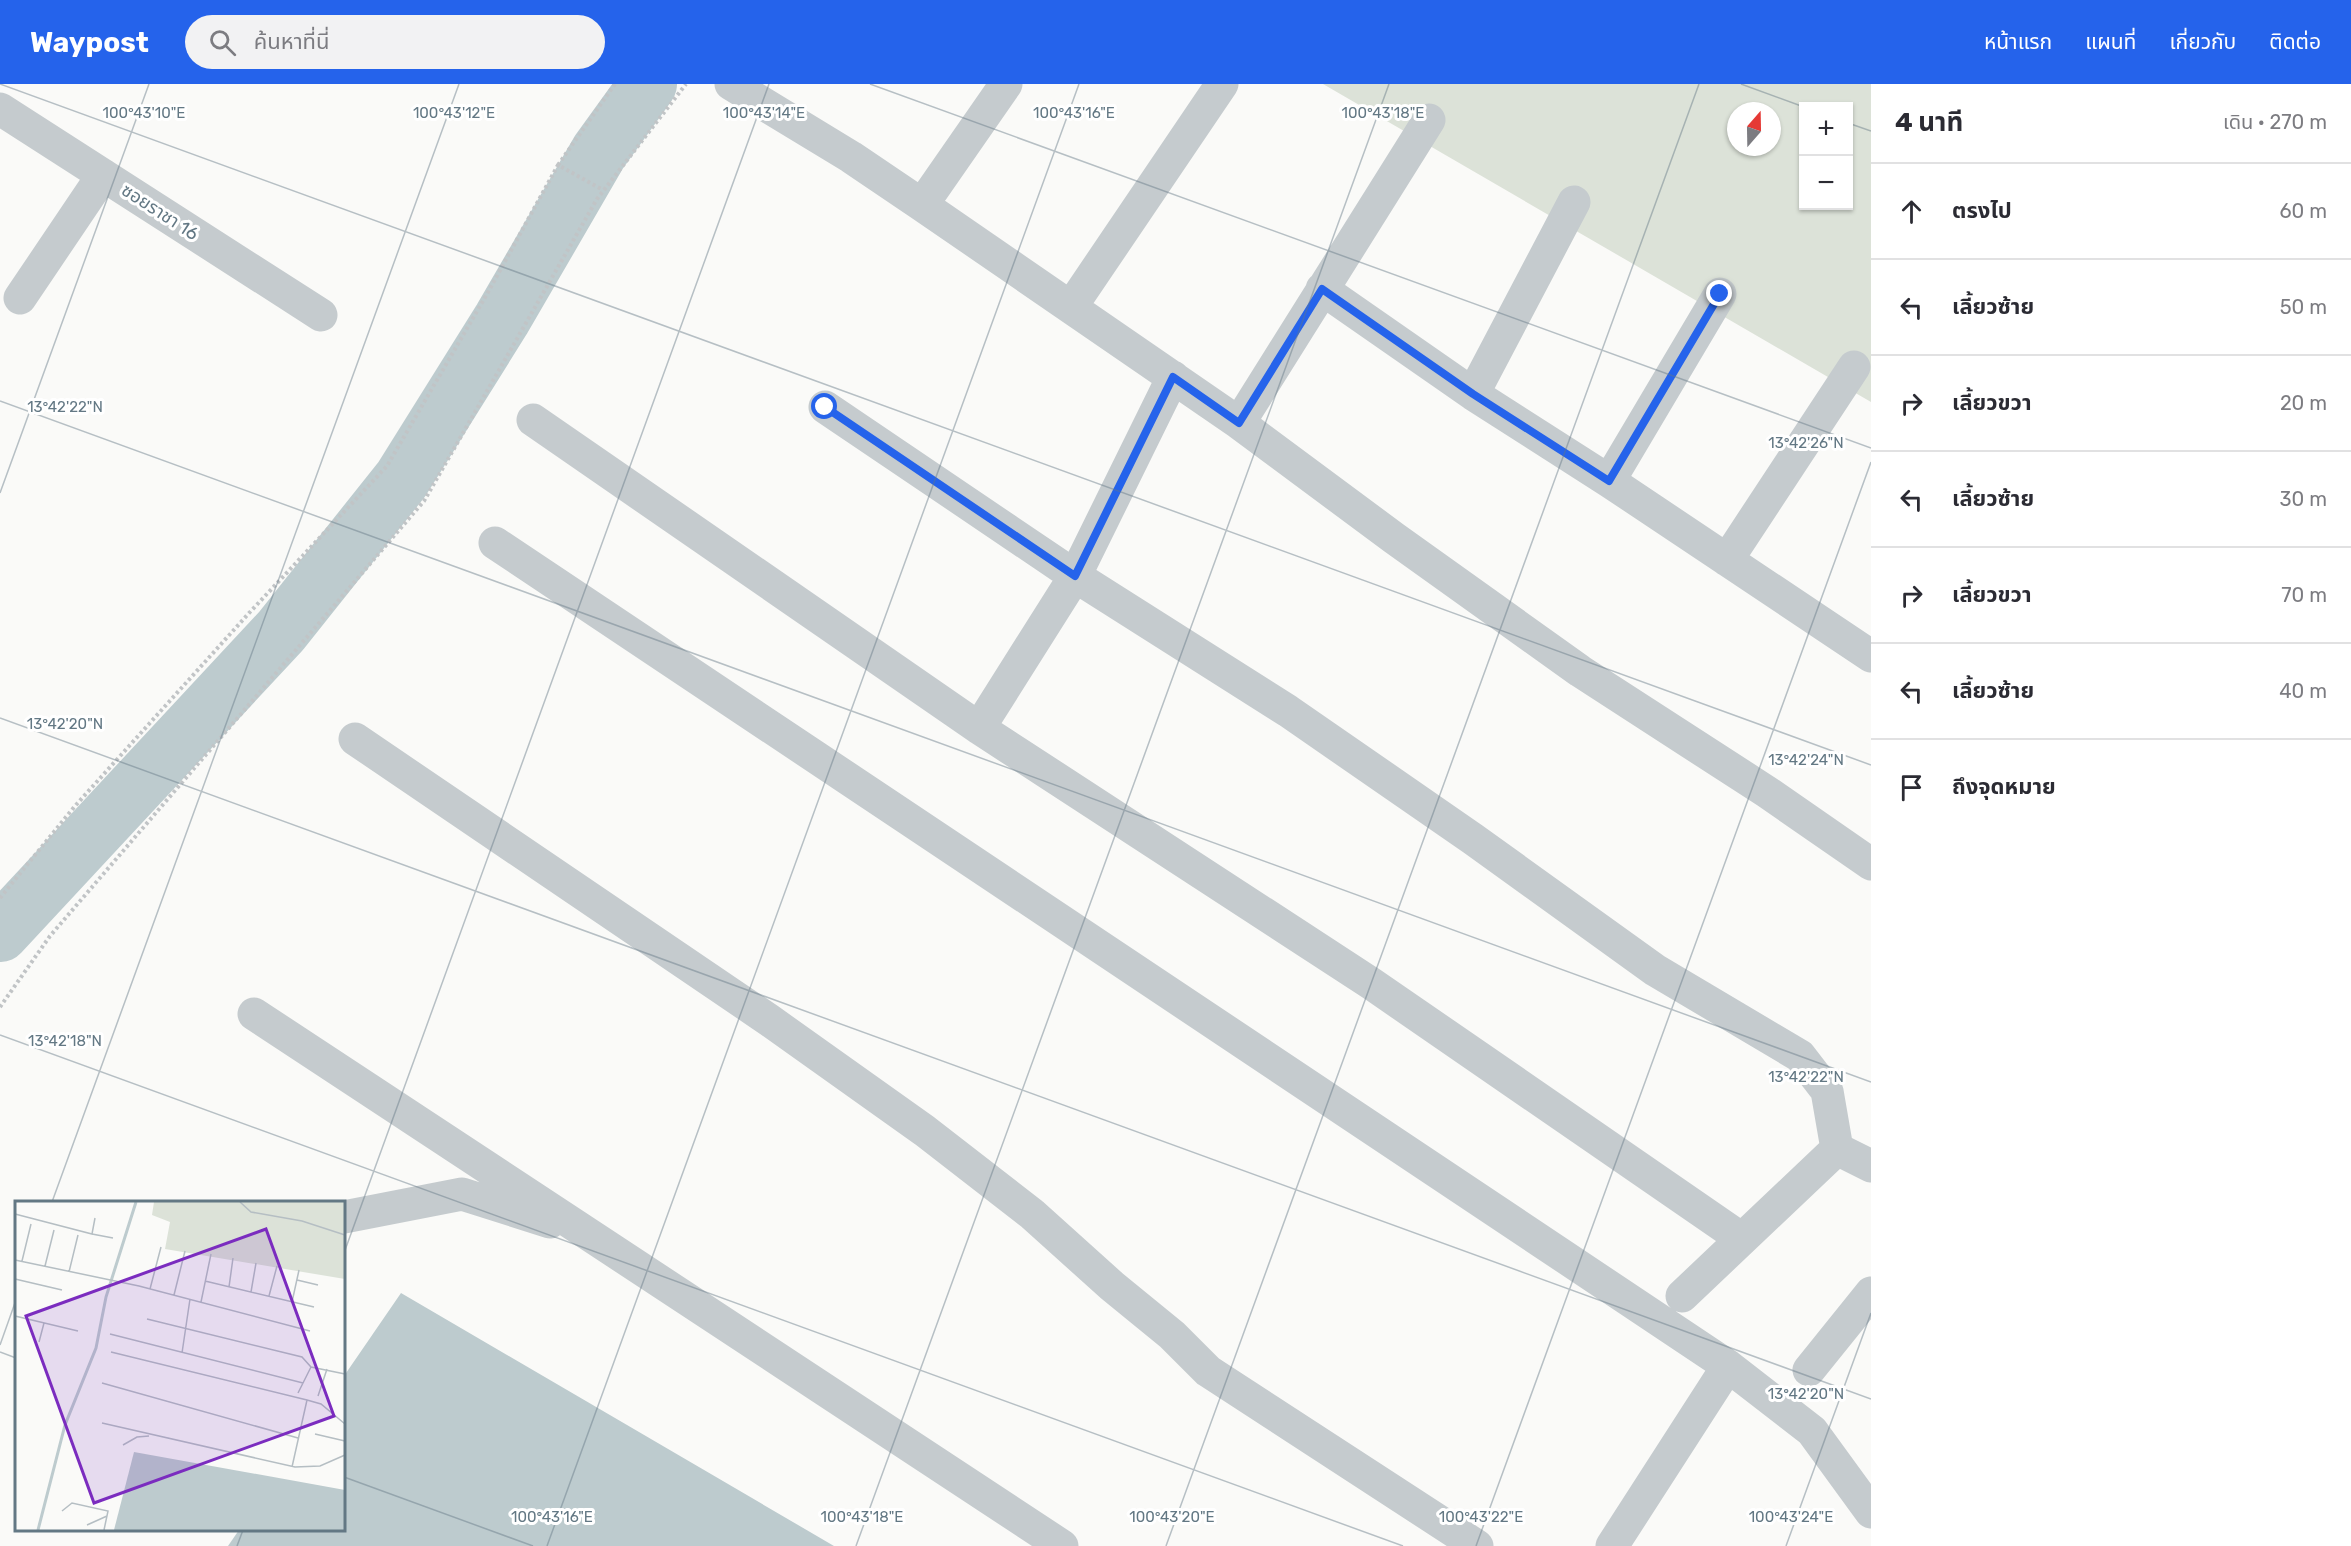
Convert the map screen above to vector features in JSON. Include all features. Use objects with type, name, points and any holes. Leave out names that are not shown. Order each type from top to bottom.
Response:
[{"type":"street","points":[[731,84],[851,157],[922,205],[1239,423],[1394,538],[1580,670],[1767,792],[1871,864]]},
{"type":"street","points":[[922,205],[1006,84]]},
{"type":"street","points":[[1071,307],[1222,84]]},
{"type":"street","name":"ซอยราชา 16","points":[[0,109],[321,315]]},
{"type":"street","points":[[1239,423],[1429,120]]},
{"type":"street","points":[[20,298],[103,175]]},
{"type":"street","points":[[1473,394],[1574,202]]},
{"type":"street","points":[[1322,289],[1473,394],[1870,653]]},
{"type":"street","points":[[1609,481],[1720,294]]},
{"type":"street","points":[[1727,560],[1854,367]]},
{"type":"street","points":[[979,728],[1075,576],[1173,377]]},
{"type":"street","points":[[825,407],[1075,576],[1297,718],[1473,839],[1655,970],[1800,1056],[1827,1091],[1837,1149]]},
{"type":"street","points":[[533,420],[979,728],[1372,984],[1742,1239]]},
{"type":"street","points":[[495,543],[1728,1366],[1812,1431],[1871,1512]]},
{"type":"street","points":[[355,740],[863,1086],[1032,1214],[1172,1335],[1208,1371],[1477,1546]]},
{"type":"street","points":[[254,1014],[1062,1546]]},
{"type":"street","points":[[1837,1149],[1871,1166]]},
{"type":"street","points":[[1682,1296],[1837,1149]]},
{"type":"street","points":[[345,1217],[462,1194],[589,1234]]},
{"type":"street","points":[[1809,1370],[1871,1293]]},
{"type":"street","points":[[1611,1546],[1728,1366]]},
{"type":"path","points":[[0,898],[75,806],[250,612],[387,466],[487,294],[558,165],[615,84]]},
{"type":"path","points":[[0,1007],[50,936],[424,501],[603,190],[686,84]]},
{"type":"path","points":[[558,165],[603,190]]},
{"type":"shaded area","points":[[1323,84],[1871,84],[1871,402]]},
{"type":"shaded area","points":[[401,1293],[834,1546],[228,1546],[238,1531],[345,1531],[345,1375]]},
{"type":"waterway","points":[[0,933],[281,631],[402,479],[502,319],[599,152],[648,84]]},
{"type":"route","points":[[825,407],[1075,576],[1173,377],[1239,423],[1322,289],[1473,394],[1609,481],[1720,294]]}]
